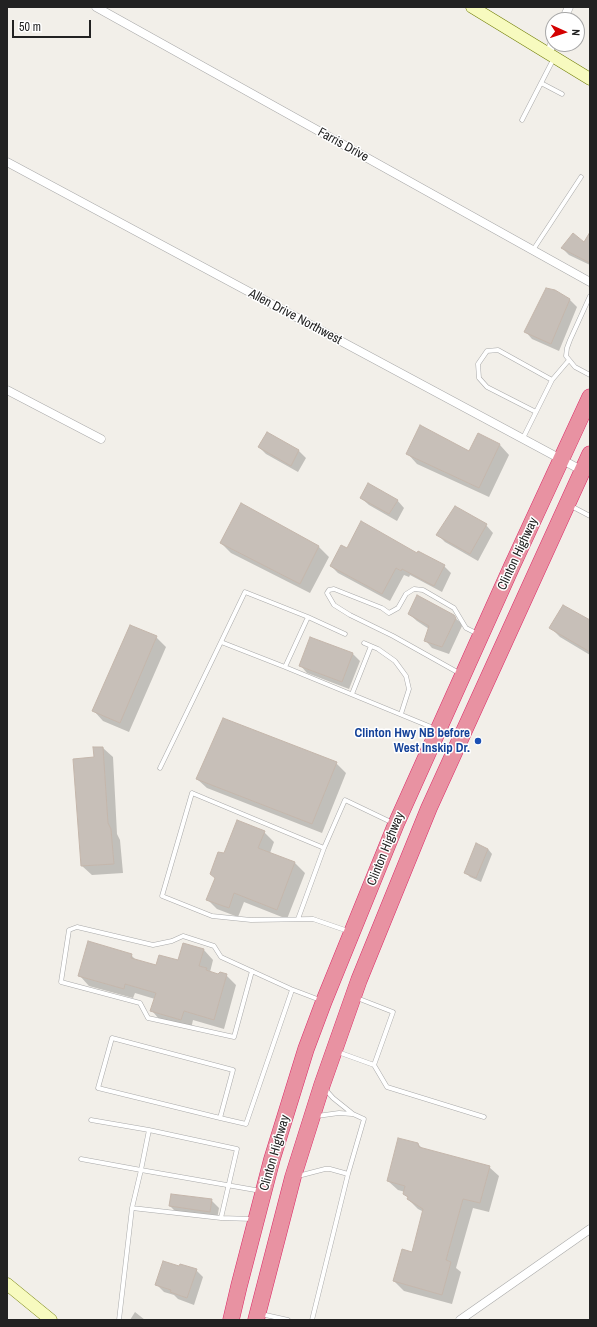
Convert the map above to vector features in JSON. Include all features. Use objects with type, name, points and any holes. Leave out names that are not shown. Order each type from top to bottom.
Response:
[{"type":"highway","name":"Clinton Highway","points":[[232,1320],[256,1219],[281,1128],[306,1049],[324,1001],[396,824],[514,561],[590,397]]},
{"type":"highway","name":"Clinton Highway","points":[[257,1316],[293,1177],[333,1050],[373,943],[429,808],[501,647],[584,472],[590,454]]},
{"type":"highway","points":[[481,636],[501,647]]},
{"type":"highway","points":[[382,857],[405,866]]},
{"type":"highway","points":[[281,1128],[306,1136]]},
{"type":"street","name":"Farris Drive","points":[[96,7],[590,282]]},
{"type":"street","points":[[472,7],[590,79]]},
{"type":"street","points":[[551,56],[552,52]]},
{"type":"street","name":"Allen Drive Northwest","points":[[7,162],[584,472]]},
{"type":"street","points":[[7,390],[101,439]]},
{"type":"street","points":[[460,1320],[590,1229]]},
{"type":"street","points":[[7,1284],[51,1320]]},
{"type":"lane","points":[[522,120],[542,83],[551,56]]},
{"type":"lane","points":[[542,83],[562,94]]},
{"type":"lane","points":[[533,251],[581,177]]},
{"type":"lane","points":[[590,296],[567,348],[566,356],[575,367],[590,375]]},
{"type":"lane","points":[[536,412],[487,387],[479,378],[478,364],[487,351],[498,350],[552,380]]},
{"type":"lane","points":[[522,439],[552,380],[569,360]]},
{"type":"lane","points":[[568,504],[590,516]]},
{"type":"lane","points":[[463,675],[393,636],[350,615],[334,605],[327,593],[329,590],[334,589],[389,612],[398,608],[406,594],[414,588],[424,590],[454,608],[466,628],[481,636]]},
{"type":"lane","points":[[160,768],[245,592],[308,617],[345,634]]},
{"type":"lane","points":[[285,667],[308,617]]},
{"type":"lane","points":[[221,642],[438,730]]},
{"type":"lane","points":[[364,643],[378,649],[395,661],[406,676],[409,689],[401,714]]},
{"type":"lane","points":[[352,694],[371,646]]},
{"type":"lane","points":[[324,848],[192,793],[162,896],[212,916],[250,920],[313,919],[352,932]]},
{"type":"lane","points":[[298,919],[324,848],[345,800],[396,824]]},
{"type":"lane","points":[[252,971],[234,1037],[148,1018],[140,1003],[61,982],[68,930],[77,927],[153,945],[172,941],[183,936],[214,946],[221,957],[252,971],[292,990],[324,1001]]},
{"type":"lane","points":[[220,1118],[234,1070],[112,1038],[98,1088],[220,1118],[246,1124],[292,990]]},
{"type":"lane","points":[[353,997],[393,1012],[374,1065]]},
{"type":"lane","points":[[333,1050],[374,1065],[387,1087],[484,1117]]},
{"type":"lane","points":[[312,1320],[348,1174],[364,1119],[352,1114],[333,1098],[322,1085]]},
{"type":"lane","points":[[312,1117],[352,1114]]},
{"type":"lane","points":[[91,1120],[149,1130],[236,1150],[222,1218]]},
{"type":"lane","points":[[119,1320],[132,1208],[149,1130]]},
{"type":"lane","points":[[81,1159],[264,1191]]},
{"type":"lane","points":[[293,1177],[325,1169],[348,1174]]},
{"type":"lane","points":[[132,1208],[222,1218],[256,1219]]},
{"type":"lane","points":[[257,1316],[288,1320]]},
{"type":"building","points":[[590,232],[590,263],[561,248],[573,233],[584,242]]},
{"type":"building","points":[[546,288],[555,290],[570,299],[551,344],[524,332]]},
{"type":"building","points":[[420,425],[469,451],[478,433],[500,444],[479,488],[406,454]]},
{"type":"building","points":[[267,432],[299,450],[291,466],[258,447]]},
{"type":"building","points":[[368,483],[398,500],[389,514],[360,498]]},
{"type":"building","points":[[241,503],[319,546],[300,584],[220,543]]},
{"type":"building","points":[[455,506],[487,524],[470,554],[436,535]]},
{"type":"building","points":[[361,521],[417,553],[418,551],[445,565],[434,586],[402,569],[401,571],[396,568],[382,594],[330,566],[341,545],[347,548]]},
{"type":"building","points":[[417,595],[454,615],[456,618],[442,647],[424,641],[429,626],[408,614]]},
{"type":"building","points":[[563,605],[590,620],[590,652],[549,628]]},
{"type":"building","points":[[130,625],[157,636],[120,723],[92,711]]},
{"type":"building","points":[[310,637],[353,653],[342,682],[299,666]]},
{"type":"building","points":[[223,718],[337,762],[312,824],[196,779]]},
{"type":"building","points":[[93,747],[103,747],[108,823],[111,829],[114,864],[81,866],[73,759],[94,757]]},
{"type":"building","points":[[237,820],[265,831],[258,848],[295,862],[277,910],[234,893],[229,908],[206,900],[215,878],[210,874],[218,852],[224,853]]},
{"type":"building","points":[[476,843],[488,849],[476,878],[464,873]]},
{"type":"building","points":[[88,941],[132,954],[131,958],[156,965],[159,955],[178,960],[183,943],[204,949],[199,966],[207,968],[206,970],[218,974],[220,972],[227,974],[214,1020],[184,1011],[181,1020],[150,1011],[156,993],[125,984],[124,989],[78,976]]},
{"type":"building","points":[[398,1138],[418,1143],[419,1147],[490,1166],[480,1203],[463,1199],[446,1260],[451,1262],[442,1295],[393,1281],[402,1249],[412,1252],[423,1209],[407,1199],[408,1197],[403,1194],[405,1186],[387,1181]]},
{"type":"building","points":[[171,1194],[212,1199],[210,1212],[169,1206]]},
{"type":"building","points":[[163,1261],[179,1266],[180,1264],[197,1269],[187,1298],[170,1292],[171,1290],[155,1285]]},
{"type":"place","name":"Clinton Hwy NB before West Inskip Dr.","points":[[478,741]]}]
